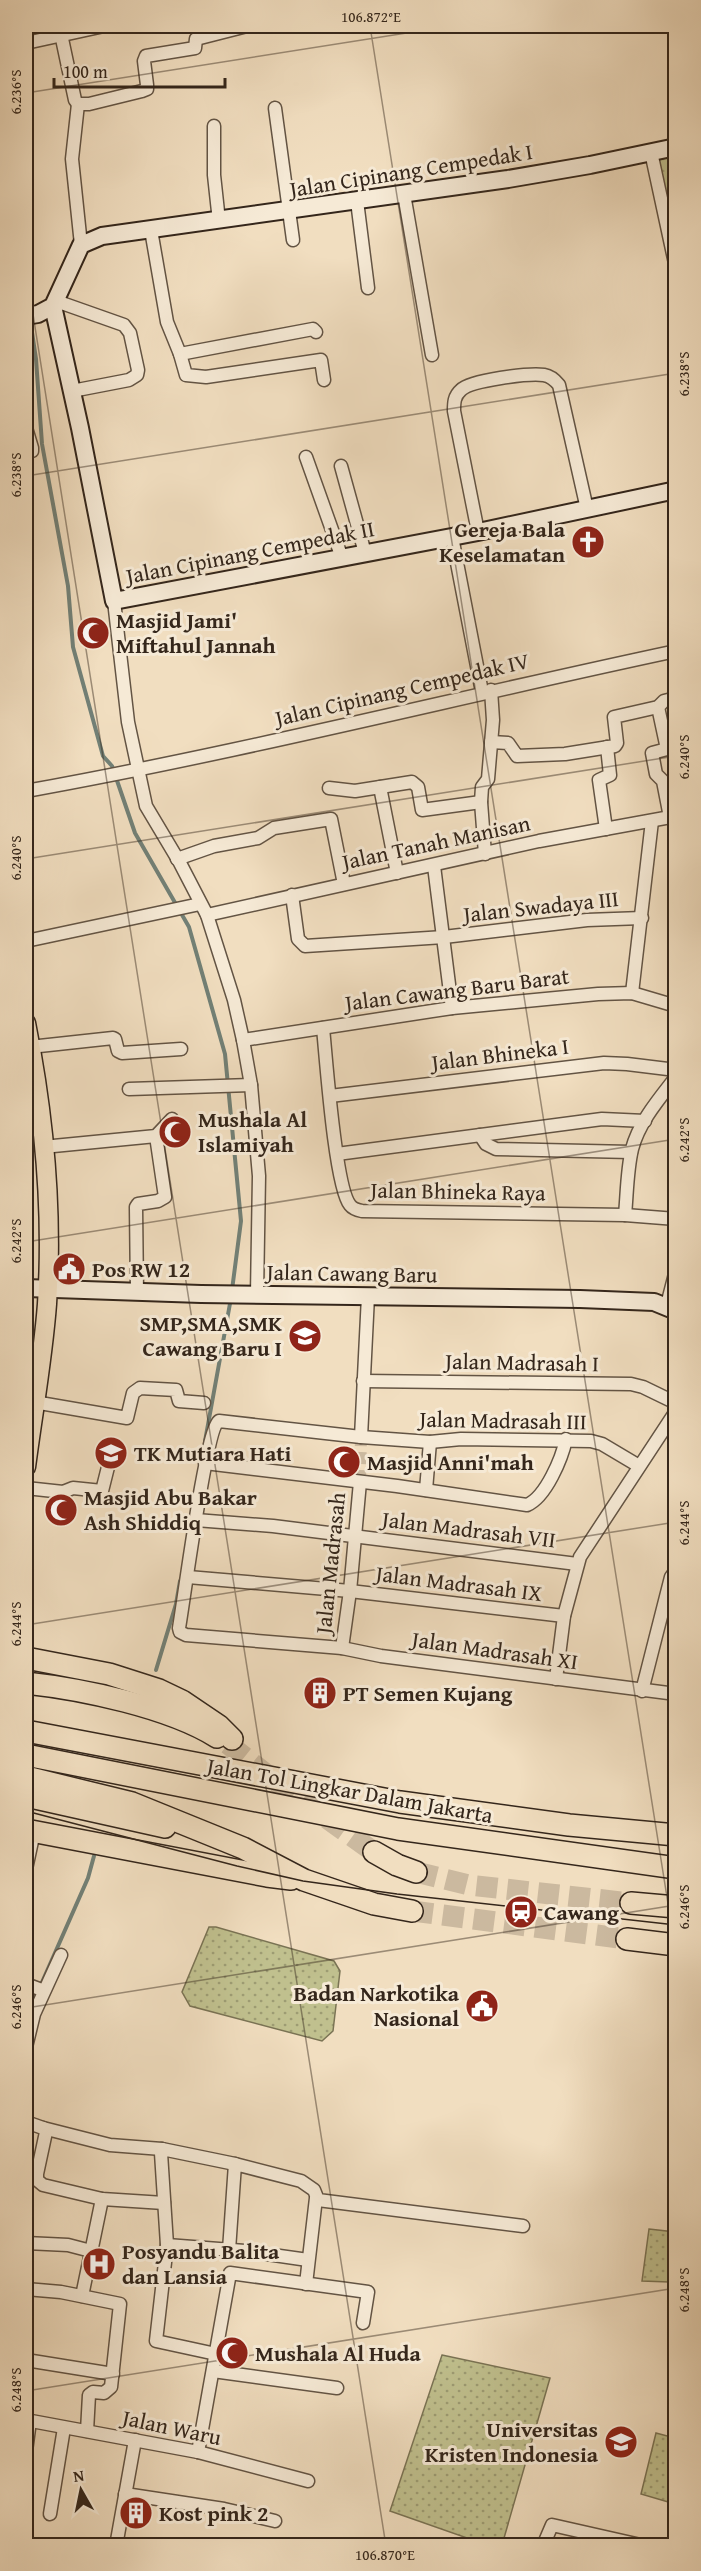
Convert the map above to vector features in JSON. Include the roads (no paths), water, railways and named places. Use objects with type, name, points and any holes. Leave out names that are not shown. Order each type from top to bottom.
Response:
[{"type":"highway","points":[[29,1660],[109,1674],[159,1690],[182,1701],[219,1726],[230,1742],[152,1711],[97,1694],[35,1684]]},
{"type":"highway","name":"Jalan Tol Lingkar Dalam Jakarta","points":[[32,1733],[400,1802],[569,1825],[675,1836]]},
{"type":"highway","name":"Jalan Tol Lingkar Dalam Jakarta","points":[[31,1756],[398,1829],[626,1860]]},
{"type":"highway","points":[[26,1777],[132,1803],[224,1840],[304,1880],[374,1904],[412,1911]]},
{"type":"highway","points":[[26,1796],[224,1840]]},
{"type":"highway","points":[[30,1831],[267,1876],[304,1880]]},
{"type":"highway","points":[[374,1852],[397,1865],[416,1872]]},
{"type":"highway","points":[[626,1860],[675,1863]]},
{"type":"highway","points":[[626,1860],[675,1868]]},
{"type":"highway","points":[[631,1903],[675,1906]]},
{"type":"highway","points":[[627,1939],[675,1945]]},
{"type":"main road","points":[[26,1023],[44,1147],[47,1199],[47,1290],[26,1467]]},
{"type":"street","points":[[26,43],[80,28],[104,26]]},
{"type":"street","points":[[78,104],[119,98],[147,89],[144,62],[146,56],[195,48],[196,39],[193,26]]},
{"type":"street","points":[[196,39],[247,26]]},
{"type":"street","points":[[29,316],[55,303],[81,245],[72,159],[78,104],[75,100],[61,34]]},
{"type":"street","points":[[275,108],[293,240]]},
{"type":"street","points":[[214,126],[214,175],[219,221]]},
{"type":"street","name":"Jalan Cipinang Cempedak I","points":[[81,245],[102,236],[289,212],[405,194],[591,165],[675,147]]},
{"type":"street","points":[[651,152],[675,268]]},
{"type":"street","points":[[405,194],[432,355]]},
{"type":"street","points":[[357,201],[368,288]]},
{"type":"street","points":[[151,230],[167,322],[186,375],[206,377],[321,360],[324,380]]},
{"type":"street","points":[[55,303],[123,325],[130,333],[138,370],[137,375],[129,380],[72,391]]},
{"type":"street","name":"Jalan Cipinang Cempedak II","points":[[55,303],[114,601],[478,532],[675,490]]},
{"type":"street","points":[[180,354],[292,332],[313,329],[316,332]]},
{"type":"street","points":[[478,532],[454,411],[454,399],[459,392],[463,387],[475,384],[526,375],[546,375],[560,385],[587,509]]},
{"type":"street","points":[[26,428],[32,448],[26,453]]},
{"type":"street","points":[[306,457],[342,558]]},
{"type":"street","points":[[341,466],[365,553]]},
{"type":"street","points":[[452,537],[493,720],[488,779],[483,787],[481,802],[485,854]]},
{"type":"street","points":[[114,601],[128,722],[146,806],[203,910],[234,1000],[243,1040],[251,1085],[259,1176],[257,1294]]},
{"type":"street","name":"Jalan Cipinang Cempedak IV","points":[[26,791],[257,744],[675,651]]},
{"type":"street","points":[[491,742],[508,743],[517,756],[565,754],[607,747],[617,744],[614,717],[658,707],[664,701],[675,698]]},
{"type":"street","points":[[658,707],[667,749],[652,753],[656,774],[663,781],[673,816]]},
{"type":"street","points":[[606,829],[599,780],[610,775],[607,747]]},
{"type":"street","points":[[328,788],[355,790],[414,782],[421,807],[424,810],[481,802]]},
{"type":"street","points":[[380,787],[397,873]]},
{"type":"street","name":"Jalan Tanah Manisan","points":[[26,941],[177,909],[203,910],[292,895],[434,866],[539,841],[673,816]]},
{"type":"street","points":[[177,859],[214,846],[258,838],[274,828],[331,819],[344,884]]},
{"type":"street","points":[[632,993],[652,821]]},
{"type":"street","points":[[434,866],[452,1008]]},
{"type":"street","name":"Jalan Swadaya III","points":[[292,895],[298,939],[305,946],[444,937],[587,920],[642,918]]},
{"type":"street","name":"Jalan Cawang Baru Barat","points":[[243,1040],[452,1008],[598,994],[632,993],[675,1006]]},
{"type":"street","name":"Jalan Bhineka Raya","points":[[323,1028],[337,1154],[343,1190],[349,1204],[362,1211],[625,1215],[675,1219]]},
{"type":"street","points":[[30,1047],[113,1038],[116,1039],[118,1051],[122,1053],[181,1049]]},
{"type":"street","name":"Jalan Bhineka I","points":[[330,1096],[604,1064],[627,1064],[675,1071]]},
{"type":"street","points":[[625,1215],[631,1152],[645,1121],[675,1077]]},
{"type":"street","points":[[129,1089],[251,1085]]},
{"type":"street","points":[[44,1147],[156,1136],[172,1119]]},
{"type":"street","points":[[337,1154],[602,1119],[645,1121]]},
{"type":"street","points":[[480,1135],[486,1144],[496,1149],[631,1152]]},
{"type":"street","points":[[137,1293],[136,1207],[140,1203],[158,1201],[165,1197],[156,1136]]},
{"type":"street","points":[[671,1308],[675,1270]]},
{"type":"street","name":"Jalan Cawang Baru","points":[[26,1288],[137,1293],[580,1299],[654,1302],[671,1308]]},
{"type":"street","points":[[361,1437],[368,1296]]},
{"type":"street","name":"Jalan Madrasah I","points":[[363,1381],[631,1384],[647,1388],[675,1403]]},
{"type":"street","points":[[34,1402],[127,1418],[133,1393],[140,1388],[176,1390],[179,1401],[204,1403]]},
{"type":"street","points":[[556,1679],[564,1616],[577,1564],[675,1411]]},
{"type":"street","name":"Jalan Madrasah III","points":[[205,1463],[216,1423],[223,1421],[361,1437],[430,1442],[566,1439],[602,1444],[639,1466]]},
{"type":"street","points":[[188,1577],[205,1463],[530,1504],[536,1500],[561,1460],[566,1439]]},
{"type":"street","points":[[426,1490],[430,1442]]},
{"type":"street","points":[[26,1488],[63,1492],[73,1488],[102,1491],[109,1463]]},
{"type":"street","name":"Jalan Madrasah","points":[[342,1648],[356,1536],[360,1482]]},
{"type":"street","name":"Jalan Madrasah VII","points":[[196,1520],[356,1536],[577,1564]]},
{"type":"street","points":[[642,1691],[674,1576]]},
{"type":"street","name":"Jalan Madrasah IX","points":[[188,1577],[350,1591],[564,1616]]},
{"type":"street","name":"Jalan Madrasah XI","points":[[188,1577],[180,1632],[186,1635],[342,1648],[381,1656],[675,1694]]},
{"type":"street","points":[[26,1869],[30,1831]]},
{"type":"street","points":[[26,2047],[34,2014],[62,1955]]},
{"type":"street","points":[[26,2122],[110,2145],[162,2149],[301,2181],[314,2190],[316,2198],[306,2284]]},
{"type":"street","points":[[43,2127],[46,2132],[37,2180],[43,2185],[102,2199],[164,2203]]},
{"type":"street","points":[[162,2149],[167,2245],[156,2341],[216,2354]]},
{"type":"street","points":[[229,2250],[235,2164]]},
{"type":"street","points":[[316,2198],[523,2226]]},
{"type":"street","points":[[82,2296],[102,2199]]},
{"type":"street","points":[[26,2243],[68,2245],[91,2251]]},
{"type":"street","points":[[167,2245],[308,2260]]},
{"type":"street","points":[[198,2452],[230,2273],[368,2292],[363,2323]]},
{"type":"street","points":[[26,2289],[82,2296],[120,2304],[113,2374],[109,2391],[93,2392],[89,2395],[87,2431]]},
{"type":"street","points":[[26,2360],[113,2374]]},
{"type":"street","points":[[213,2371],[337,2388]]},
{"type":"street","points":[[26,2451],[28,2421]]},
{"type":"street","name":"Jalan Waru","points":[[28,2421],[198,2452],[308,2481]]},
{"type":"street","points":[[50,2514],[64,2428]]},
{"type":"street","points":[[116,2546],[135,2440]]},
{"type":"street","points":[[125,2494],[224,2509],[275,2521]]},
{"type":"street","points":[[543,2546],[552,2525],[645,2546]]},
{"type":"waterway","points":[[26,292],[29,312]]},
{"type":"waterway","points":[[30,319],[36,359],[42,444],[68,586],[73,647],[103,756],[112,766],[135,833],[189,927],[225,1054],[241,1221],[232,1290]]},
{"type":"waterway","points":[[205,1441],[231,1298]]},
{"type":"waterway","points":[[156,1670],[176,1604],[180,1581]]},
{"type":"waterway","points":[[32,2005],[88,1878],[94,1856]]},
{"type":"tunnel","points":[[360,1482],[361,1437]]},
{"type":"tunnel","points":[[228,1744],[374,1852]]},
{"type":"tunnel","points":[[416,1872],[469,1885],[631,1903]]},
{"type":"tunnel","points":[[412,1911],[627,1939]]},
{"type":"tram line","points":[[26,1811],[303,1881],[397,1894],[676,1925]]},
{"type":"place","name":"Gereja Bala Keselamatan","points":[[588,542]]},
{"type":"place","name":"Masjid Jami' Miftahul Jannah","points":[[93,633]]},
{"type":"place","name":"Mushala Al Islamiyah","points":[[175,1132]]},
{"type":"place","name":"Pos RW 12","points":[[69,1269]]},
{"type":"place","name":"SMP,SMA,SMK Cawang Baru I","points":[[305,1336]]},
{"type":"place","name":"TK Mutiara Hati","points":[[111,1453]]},
{"type":"place","name":"Masjid Anni'mah","points":[[344,1462]]},
{"type":"place","name":"Masjid Abu Bakar Ash Shiddiq","points":[[61,1510]]},
{"type":"place","name":"PT Semen Kujang","points":[[320,1693]]},
{"type":"place","name":"Cawang","points":[[521,1912]]},
{"type":"place","name":"Badan Narkotika Nasional","points":[[482,2006]]},
{"type":"place","name":"Posyandu Balita dan Lansia","points":[[99,2264]]},
{"type":"place","name":"Mushala Al Huda","points":[[232,2353]]},
{"type":"place","name":"Universitas Kristen Indonesia","points":[[621,2442]]},
{"type":"place","name":"Kost pink 2","points":[[136,2513]]}]
